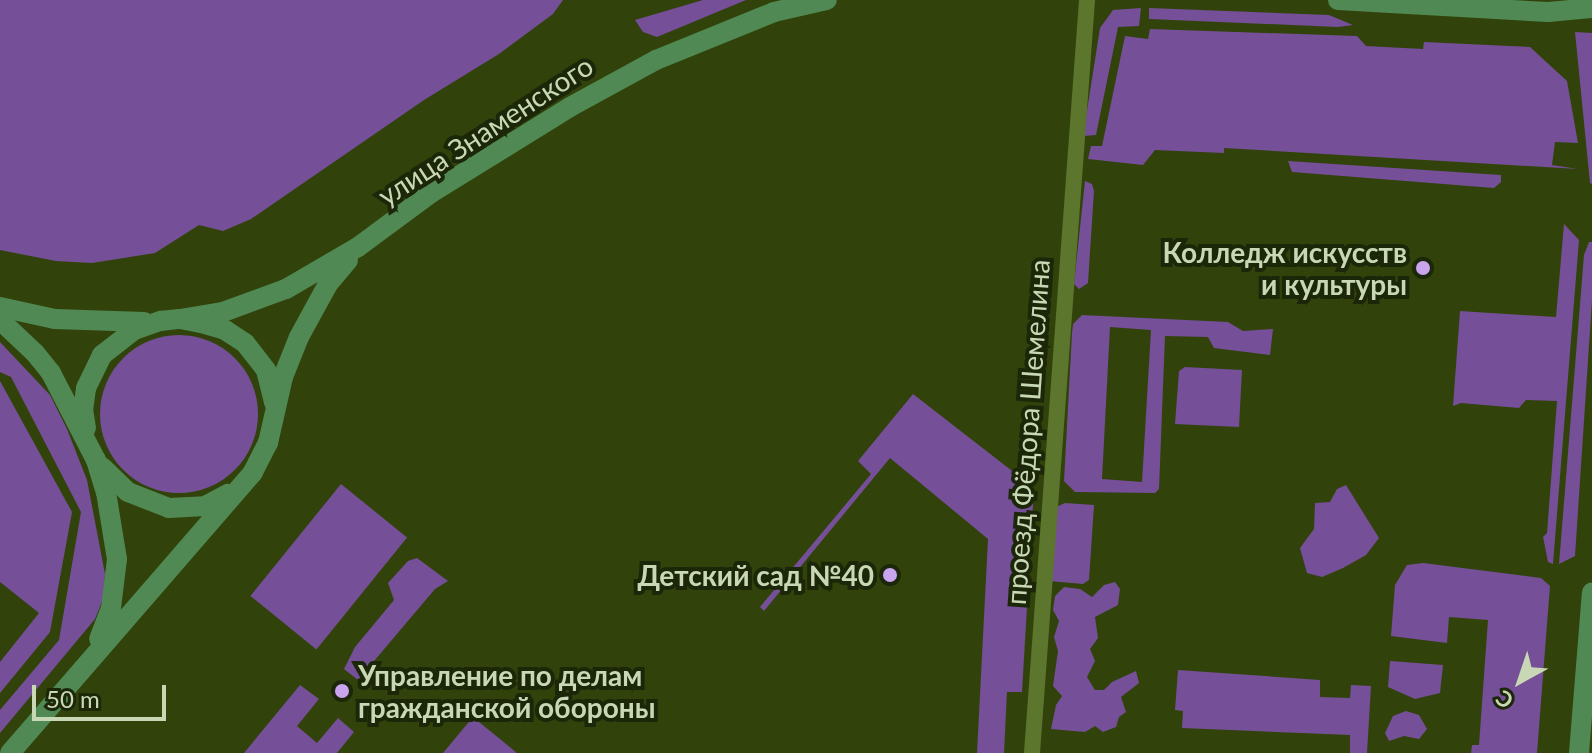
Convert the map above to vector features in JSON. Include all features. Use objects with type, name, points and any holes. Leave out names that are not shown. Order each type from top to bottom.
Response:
[{"type":"main road","name":"улица Знаменского","points":[[170,320],[252,303],[286,289],[358,247],[431,193],[615,80],[722,31],[774,12],[827,0]]},
{"type":"main road","points":[[1338,0],[1548,12],[1592,8]]},
{"type":"main road","points":[[10,753],[82,666],[245,482],[261,458],[290,358],[307,319],[358,247]]},
{"type":"main road","points":[[0,307],[55,319],[170,320],[225,330],[257,356],[272,387],[273,423]]},
{"type":"main road","points":[[0,320],[43,363],[87,437],[114,530],[116,585],[106,625],[82,666]]},
{"type":"main road","points":[[87,437],[83,410],[86,388],[102,355],[134,330],[170,320]]},
{"type":"main road","points":[[96,460],[128,492],[169,508],[205,506],[245,482]]},
{"type":"main road","points":[[1584,752],[1592,593]]},
{"type":"street","name":"проезд Фёдора Шемелина","points":[[1032,753],[1087,0]]},
{"type":"shaded area","points":[[0,0],[563,0],[553,14],[499,54],[424,100],[251,219],[223,231],[199,225],[155,253],[92,263],[56,261],[0,250]]},
{"type":"shaded area","points":[[703,0],[746,0],[657,37],[643,32],[635,20]]},
{"type":"shaded area","points":[[1141,8],[1139,26],[1118,27],[1096,135],[1083,136],[1100,28],[1113,10]]},
{"type":"shaded area","points":[[1149,8],[1329,15],[1353,25],[1338,27],[1149,19]]},
{"type":"shaded area","points":[[1150,29],[1357,36],[1366,46],[1423,49],[1424,42],[1530,47],[1567,81],[1578,143],[1555,142],[1552,165],[1578,169],[1224,148],[1224,153],[1155,150],[1143,165],[1088,159],[1091,146],[1102,146],[1125,36],[1148,39]]},
{"type":"shaded area","points":[[1575,32],[1592,33],[1592,184],[1590,183]]},
{"type":"shaded area","points":[[1288,161],[1501,175],[1501,182],[1494,188],[1292,172]]},
{"type":"shaded area","points":[[1085,181],[1092,184],[1094,191],[1088,283],[1079,289],[1074,284]]},
{"type":"shaded area","points":[[1564,224],[1579,240],[1553,564],[1548,562],[1543,537],[1547,533],[1557,401],[1526,400],[1519,408],[1461,403],[1453,406],[1460,311],[1556,317]]},
{"type":"shaded area","points":[[1589,242],[1592,242],[1592,300],[1575,556],[1559,564],[1584,255]]},
{"type":"shaded area","points":[[1082,315],[1228,322],[1243,331],[1273,329],[1270,355],[1214,348],[1208,337],[1165,336],[1159,489],[1155,493],[1075,492],[1064,481],[1073,324]],"holes":[[[1110,327],[1151,330],[1142,482],[1102,479]]]},
{"type":"shaded area","points":[[179,335],[209,341],[235,358],[252,384],[258,414],[252,444],[235,470],[209,487],[179,493],[149,487],[123,470],[106,444],[100,414],[106,384],[123,358],[149,341]]},
{"type":"shaded area","points":[[0,342],[50,395],[67,429],[87,480],[105,574],[103,599],[95,619],[0,733],[0,710],[59,640],[81,512],[11,377],[0,372]]},
{"type":"shaded area","points":[[1185,367],[1242,370],[1239,427],[1175,424],[1179,371]]},
{"type":"shaded area","points":[[0,381],[72,512],[50,632],[0,693],[0,662],[39,613],[0,582]]},
{"type":"shaded area","points":[[913,394],[1034,488],[1022,692],[1007,692],[1004,753],[977,753],[988,539],[890,458],[764,611],[760,607],[871,474],[858,461]]},
{"type":"shaded area","points":[[341,484],[407,537],[316,649],[250,596]]},
{"type":"shaded area","points":[[1346,485],[1379,538],[1366,555],[1343,568],[1322,577],[1307,573],[1300,548],[1314,529],[1315,503],[1330,502],[1337,489]]},
{"type":"shaded area","points":[[1065,503],[1094,505],[1089,580],[1083,584],[1049,581],[1054,508]]},
{"type":"shaded area","points":[[417,558],[448,581],[435,589],[358,680],[344,669],[355,647],[394,600],[388,583],[408,561]]},
{"type":"shaded area","points":[[1423,563],[1541,578],[1550,586],[1537,753],[1471,753],[1472,745],[1479,745],[1488,620],[1449,617],[1447,643],[1391,636],[1395,585],[1407,565]]},
{"type":"shaded area","points":[[1115,582],[1120,589],[1118,605],[1095,617],[1098,638],[1090,649],[1095,661],[1087,677],[1095,690],[1104,690],[1112,682],[1136,671],[1139,683],[1121,697],[1126,712],[1119,717],[1116,727],[1103,732],[1095,726],[1085,732],[1051,729],[1056,705],[1062,696],[1053,686],[1058,651],[1054,637],[1059,621],[1053,610],[1055,596],[1064,587],[1080,589],[1092,597],[1104,585]]},
{"type":"shaded area","points":[[1390,661],[1443,665],[1440,693],[1415,699],[1388,687]]},
{"type":"shaded area","points":[[1178,670],[1320,680],[1320,697],[1350,698],[1351,685],[1371,686],[1367,753],[1350,753],[1350,735],[1182,728],[1183,711],[1175,710]]},
{"type":"shaded area","points":[[300,685],[319,699],[297,726],[317,743],[338,718],[354,732],[337,753],[244,753]]},
{"type":"shaded area","points":[[1406,711],[1419,715],[1427,729],[1419,739],[1404,736],[1389,741],[1385,733],[1393,716]]},
{"type":"shaded area","points":[[473,717],[517,753],[443,753]]},
{"type":"place","name":"Колледж искусств и культуры","points":[[1423,268]]},
{"type":"place","name":"Детский сад №40","points":[[890,575]]},
{"type":"place","name":"Управление по делам гражданской обороны","points":[[342,691]]}]
